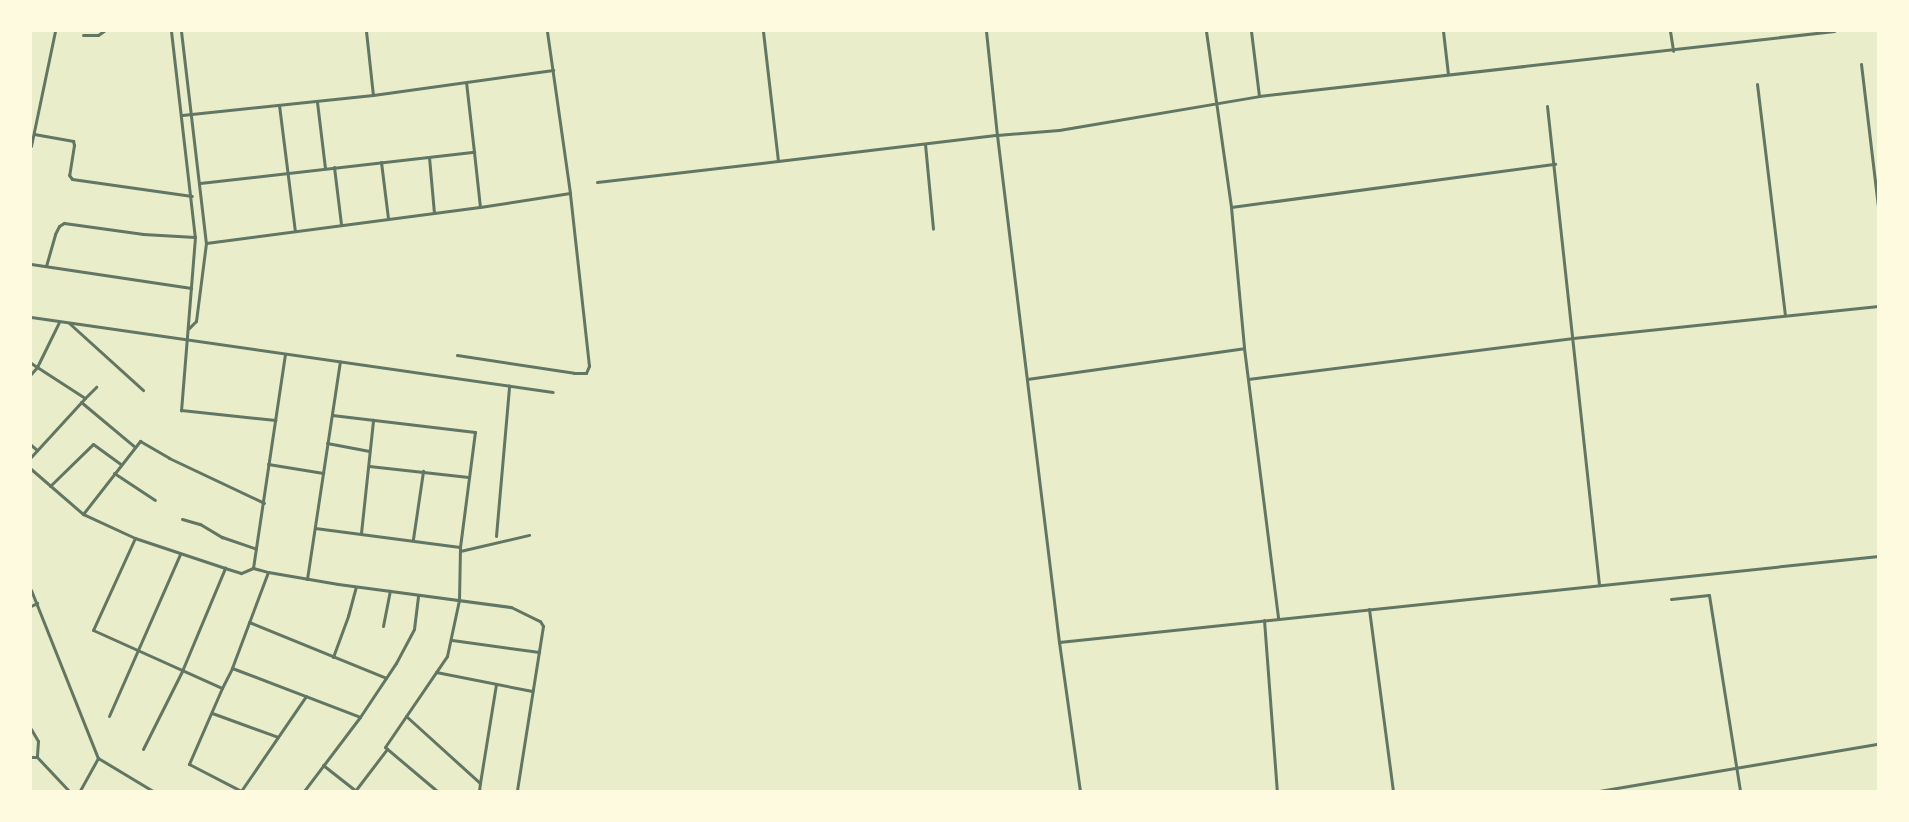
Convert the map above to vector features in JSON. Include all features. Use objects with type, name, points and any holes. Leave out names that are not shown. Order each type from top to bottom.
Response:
[{"type":"street","points":[[31,146],[55,31]]},
{"type":"street","points":[[83,35],[98,36],[104,31]]},
{"type":"street","points":[[171,31],[192,196],[195,237],[181,410],[275,420]]},
{"type":"street","points":[[181,31],[206,243],[196,321],[189,328]]},
{"type":"street","points":[[366,31],[373,95]]},
{"type":"street","points":[[457,355],[574,373],[586,373],[589,366],[570,193],[547,31]]},
{"type":"street","points":[[763,31],[778,161]]},
{"type":"street","points":[[986,31],[1059,642],[1080,791]]},
{"type":"street","points":[[1206,31],[1231,207],[1244,348],[1278,618]]},
{"type":"street","points":[[1251,31],[1259,96]]},
{"type":"street","points":[[1443,31],[1448,74]]},
{"type":"street","points":[[1670,31],[1673,51]]},
{"type":"street","points":[[597,182],[997,135],[1059,130],[1259,96],[1673,51],[1834,31]]},
{"type":"street","points":[[1861,64],[1878,206]]},
{"type":"street","points":[[182,115],[317,102],[554,70]]},
{"type":"street","points":[[466,82],[480,207]]},
{"type":"street","points":[[1758,84],[1785,315]]},
{"type":"street","points":[[317,102],[325,168]]},
{"type":"street","points":[[279,105],[295,230]]},
{"type":"street","points":[[1547,106],[1555,164],[1599,585]]},
{"type":"street","points":[[34,134],[73,141],[74,145],[68,175],[72,179],[192,196]]},
{"type":"street","points":[[924,144],[933,228]]},
{"type":"street","points":[[200,183],[474,152]]},
{"type":"street","points":[[428,158],[434,213]]},
{"type":"street","points":[[381,162],[388,218]]},
{"type":"street","points":[[1231,207],[1555,164]]},
{"type":"street","points":[[334,167],[341,224]]},
{"type":"street","points":[[206,243],[480,207],[570,193]]},
{"type":"street","points":[[46,266],[55,234],[59,226],[64,223],[143,234],[195,237]]},
{"type":"street","points":[[31,264],[191,288]]},
{"type":"street","points":[[1248,379],[1573,338],[1878,306]]},
{"type":"street","points":[[31,317],[553,392]]},
{"type":"street","points":[[31,374],[37,367],[59,321]]},
{"type":"street","points":[[69,323],[143,390]]},
{"type":"street","points":[[1027,379],[1244,348]]},
{"type":"street","points":[[253,568],[285,354]]},
{"type":"street","points":[[307,579],[340,361]]},
{"type":"street","points":[[31,363],[85,398]]},
{"type":"street","points":[[496,536],[509,386]]},
{"type":"street","points":[[31,457],[96,387]]},
{"type":"street","points":[[81,402],[135,447]]},
{"type":"street","points":[[323,765],[356,791],[387,749],[385,747],[447,656],[452,640],[459,600],[460,549],[475,432],[332,416]]},
{"type":"street","points":[[361,533],[369,466],[368,451],[373,420]]},
{"type":"street","points":[[83,514],[140,441],[169,458],[264,503]]},
{"type":"street","points":[[50,486],[93,444],[121,464]]},
{"type":"street","points":[[327,444],[368,451]]},
{"type":"street","points":[[31,445],[37,450]]},
{"type":"street","points":[[268,464],[323,473]]},
{"type":"street","points":[[369,466],[468,477]]},
{"type":"street","points":[[31,469],[83,514],[135,538],[224,568],[241,573],[253,568],[356,587],[511,607],[537,618],[543,626],[517,791]]},
{"type":"street","points":[[413,540],[423,471]]},
{"type":"street","points":[[114,473],[155,500]]},
{"type":"street","points":[[182,519],[200,524],[222,536],[256,549]]},
{"type":"street","points":[[315,528],[413,540],[460,549],[529,535]]},
{"type":"street","points":[[135,538],[93,630],[222,688]]},
{"type":"street","points":[[110,716],[180,554]]},
{"type":"street","points":[[1059,642],[1878,556]]},
{"type":"street","points":[[143,749],[182,671],[224,568]]},
{"type":"street","points":[[268,572],[232,668],[189,764],[241,791],[306,696]]},
{"type":"street","points":[[333,657],[356,587]]},
{"type":"street","points":[[31,590],[98,758],[153,791]]},
{"type":"street","points":[[383,626],[390,591]]},
{"type":"street","points":[[304,791],[360,717],[386,678],[414,629],[418,595]]},
{"type":"street","points":[[1672,599],[1709,595],[1740,791]]},
{"type":"street","points":[[31,606],[37,603]]},
{"type":"street","points":[[1369,609],[1393,791]]},
{"type":"street","points":[[1264,620],[1277,791]]},
{"type":"street","points":[[250,622],[386,678]]},
{"type":"street","points":[[452,640],[539,652]]},
{"type":"street","points":[[232,668],[360,717]]},
{"type":"street","points":[[436,672],[532,691]]},
{"type":"street","points":[[479,791],[496,684]]},
{"type":"street","points":[[212,713],[278,737]]},
{"type":"street","points":[[406,716],[480,783]]},
{"type":"street","points":[[31,729],[38,741],[37,757]]},
{"type":"street","points":[[1599,791],[1878,744]]},
{"type":"street","points":[[387,749],[437,791]]},
{"type":"street","points":[[31,757],[37,757],[69,791]]},
{"type":"street","points":[[80,791],[98,758]]}]
